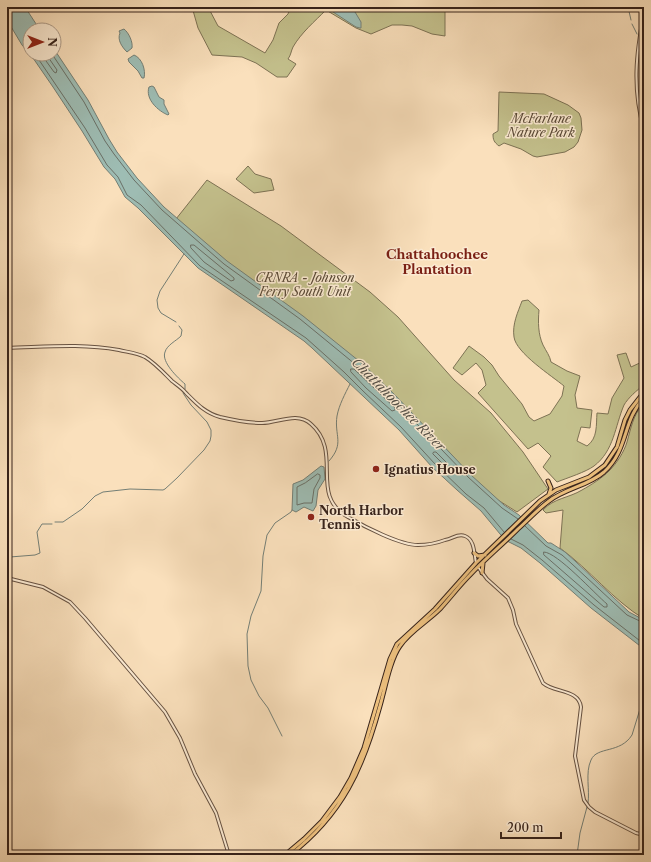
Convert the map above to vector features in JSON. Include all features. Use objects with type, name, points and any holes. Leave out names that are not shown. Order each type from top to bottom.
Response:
[{"type":"main road","points":[[285,855],[322,821],[336,803],[349,782],[364,748],[390,659],[396,646],[435,610],[476,563],[526,514],[548,495],[589,477],[605,465],[617,448],[625,420],[630,410],[644,392]]},
{"type":"main road","points":[[290,855],[324,825],[339,805],[352,783],[369,746],[394,659],[400,646],[438,611],[472,573],[544,504],[554,497],[595,479],[610,466],[621,449],[631,417],[644,398]]},
{"type":"main road","points":[[548,481],[551,488],[548,495]]},
{"type":"main road","points":[[474,553],[478,556],[485,555]]},
{"type":"main road","points":[[472,573],[482,573],[484,562]]},
{"type":"street","points":[[644,12],[638,44],[636,78],[638,105],[644,130]]},
{"type":"street","points":[[7,348],[84,346],[137,354],[144,356],[154,363],[203,409],[220,417],[257,423],[270,423],[290,418],[307,421],[316,430],[325,445],[327,454],[329,494],[333,506],[338,510],[362,525],[412,544],[423,545],[447,540],[458,535],[464,536],[472,542],[478,567],[487,579],[508,598],[513,610],[516,624],[543,683],[551,688],[574,695],[579,699],[581,707],[575,756],[581,793],[586,804],[595,812],[644,836]]},
{"type":"street","points":[[7,578],[43,588],[70,602],[168,716],[180,738],[195,774],[217,816],[229,855]]},
{"type":"green space","points":[[192,7],[208,7],[218,26],[265,53],[273,40],[279,23],[288,14],[291,7],[445,7],[445,36],[432,34],[412,26],[402,25],[392,25],[371,34],[356,28],[326,10],[304,32],[293,47],[288,59],[296,64],[287,77],[277,77],[256,63],[242,57],[212,55],[198,28]]},
{"type":"green space","name":"McFarlane Nature Park","points":[[499,92],[544,94],[568,105],[579,113],[581,118],[582,130],[578,142],[574,147],[565,152],[537,157],[504,143],[499,146],[494,141],[493,134],[498,131]]},
{"type":"green space","points":[[248,166],[255,174],[271,179],[274,190],[254,193],[236,179]]},
{"type":"green space","name":"CRNRA - Johnson Ferry South Unit","points":[[207,180],[281,226],[370,292],[398,317],[454,380],[491,413],[523,452],[548,489],[517,512],[490,495],[268,297],[176,219]]},
{"type":"green space","points":[[528,300],[539,310],[540,337],[551,362],[580,376],[575,395],[577,408],[592,410],[590,428],[581,427],[577,441],[587,446],[591,443],[595,435],[597,413],[608,414],[612,398],[624,378],[617,355],[626,353],[631,367],[644,361],[644,385],[633,394],[624,405],[610,446],[601,460],[591,468],[581,473],[557,482],[543,467],[551,456],[538,443],[528,449],[478,393],[486,385],[482,370],[476,363],[462,375],[453,368],[469,346],[492,365],[522,404],[529,417],[534,421],[550,414],[562,396],[564,386],[528,357],[516,343],[514,337],[515,323],[522,301]]},
{"type":"green space","points":[[642,405],[644,412],[644,619],[622,603],[560,548],[563,510],[546,513],[543,510],[552,503],[577,493],[600,479],[609,471],[624,450],[634,418]]},
{"type":"water","points":[[7,7],[25,7],[35,22],[22,22],[22,45],[7,20]]},
{"type":"water","points":[[328,7],[352,7],[361,22],[361,28],[356,27]]},
{"type":"water","points":[[124,29],[129,35],[132,43],[132,48],[127,52],[122,46],[119,38],[119,31]]},
{"type":"water","points":[[134,55],[143,65],[144,78],[142,78],[138,71],[129,62],[128,59]]},
{"type":"water","name":"Chattahoochee River","points":[[62,61],[88,100],[117,152],[137,178],[164,207],[227,261],[303,316],[364,365],[394,394],[471,475],[504,505],[519,515],[548,543],[551,543],[565,552],[629,612],[644,620],[644,649],[591,608],[521,548],[505,540],[481,511],[432,467],[399,430],[304,341],[198,268],[125,197],[115,179],[104,167],[36,62]]},
{"type":"water","points":[[152,86],[159,97],[164,100],[164,104],[169,114],[168,115],[160,111],[153,104],[148,91],[149,87]]},
{"type":"water","points":[[321,466],[324,467],[325,479],[318,490],[316,506],[313,511],[304,507],[296,512],[292,510],[293,484],[303,480]]},
{"type":"waterway","points":[[628,7],[631,20]]},
{"type":"waterway","points":[[632,24],[637,34]]},
{"type":"waterway","points":[[176,322],[161,313],[158,308],[157,300],[160,291],[184,254]]},
{"type":"waterway","points":[[55,522],[63,522],[82,509],[95,496],[103,492],[130,489],[165,489],[204,450],[210,441],[211,430],[207,422],[191,405],[183,393],[185,384],[171,370],[165,360],[164,356],[166,350],[181,336],[182,330],[179,326]]},
{"type":"waterway","points":[[329,461],[337,449],[337,416],[342,400],[350,384]]},
{"type":"waterway","points":[[282,736],[268,708],[259,696],[251,680],[248,666],[247,634],[251,616],[261,591],[263,556],[267,535],[275,523],[292,510]]},
{"type":"waterway","points":[[7,559],[10,557],[35,555],[40,553],[37,532],[42,524],[52,524]]},
{"type":"waterway","points":[[588,803],[588,770],[591,760],[598,753],[621,745],[632,735],[644,696]]},
{"type":"waterway","points":[[577,855],[580,833],[587,807]]},
{"type":"place","name":"Ignatius House","points":[[376,469]]},
{"type":"place","name":"North Harbor Tennis","points":[[311,517]]},
{"type":"district","name":"Chattahoochee Plantation","points":[[437,262]]}]
